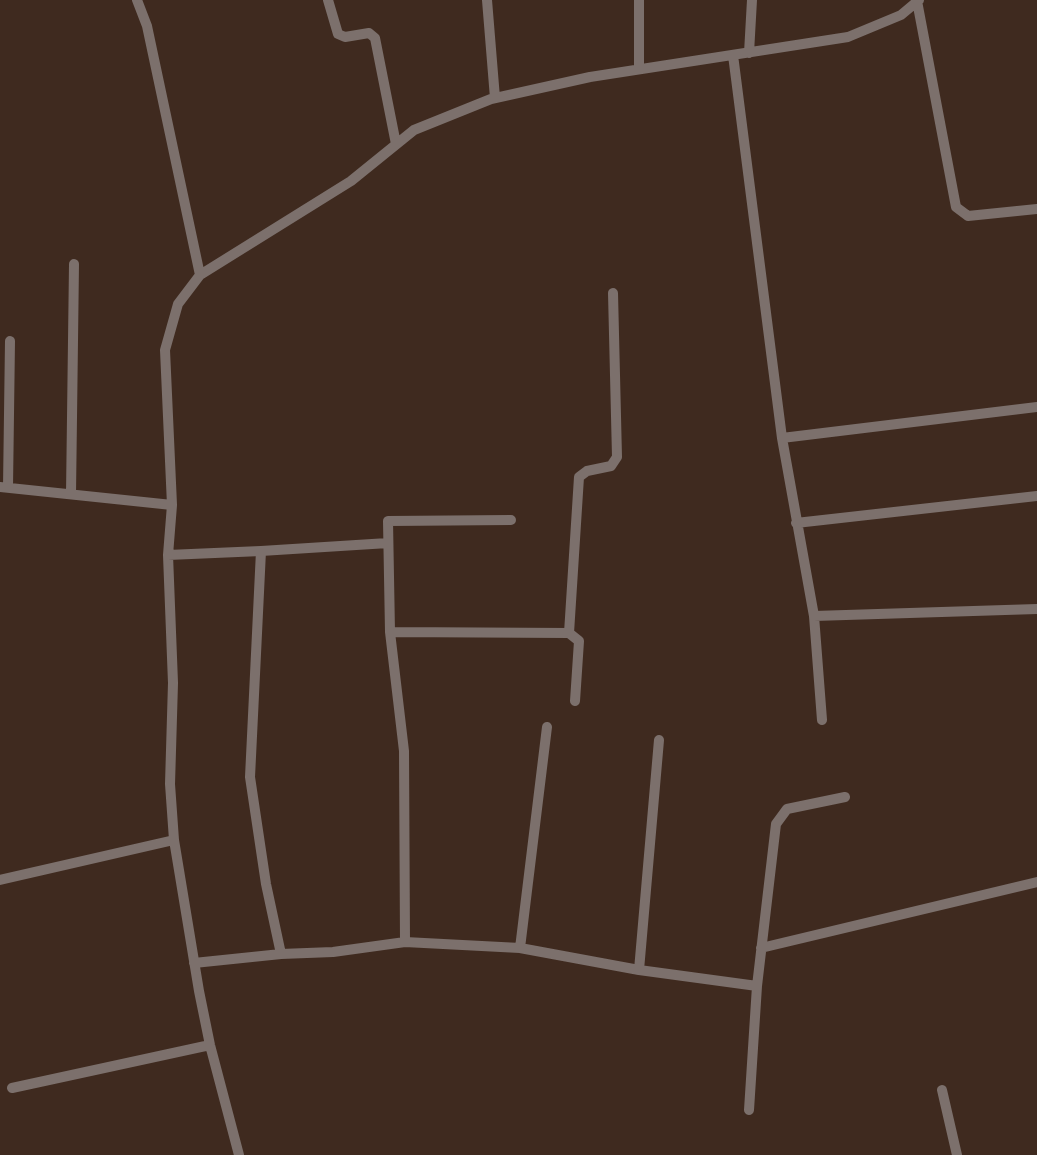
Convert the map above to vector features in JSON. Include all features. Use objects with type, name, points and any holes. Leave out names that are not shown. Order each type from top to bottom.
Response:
[{"type":"street","points":[[137,0],[147,26],[200,275]]},
{"type":"street","points":[[328,0],[338,34],[345,37],[368,33],[375,38],[396,144]]},
{"type":"street","points":[[487,0],[496,98]]},
{"type":"street","points":[[639,0],[639,69]]},
{"type":"street","points":[[749,53],[752,0]]},
{"type":"street","points":[[238,1155],[210,1045],[194,962],[174,840],[170,784],[173,683],[168,555],[172,505],[165,350],[178,304],[200,275],[351,181],[414,130],[496,98],[590,77],[848,37],[901,15],[918,0]]},
{"type":"street","points":[[918,0],[956,206],[968,216],[1037,209]]},
{"type":"street","points":[[733,55],[782,438],[814,616],[822,720]]},
{"type":"street","points":[[71,494],[74,264]]},
{"type":"street","points":[[569,633],[579,477],[587,471],[611,466],[617,457],[613,293]]},
{"type":"street","points":[[10,341],[4,487],[172,505]]},
{"type":"street","points":[[782,438],[1037,407]]},
{"type":"street","points":[[796,523],[1037,496]]},
{"type":"street","points":[[405,942],[404,751],[390,632],[388,521],[511,520]]},
{"type":"street","points":[[168,555],[388,543]]},
{"type":"street","points":[[262,551],[250,777],[266,884],[281,954]]},
{"type":"street","points":[[814,616],[1037,610]]},
{"type":"street","points":[[390,632],[569,633],[580,641],[575,701]]},
{"type":"street","points":[[520,948],[547,727]]},
{"type":"street","points":[[639,970],[659,740]]},
{"type":"street","points":[[749,1110],[757,986],[776,824],[787,810],[846,797]]},
{"type":"street","points":[[0,880],[174,840]]},
{"type":"street","points":[[761,948],[1037,882]]},
{"type":"street","points":[[194,962],[281,954],[333,952],[405,942],[520,948],[639,970],[757,986]]},
{"type":"street","points":[[12,1088],[210,1045]]},
{"type":"street","points":[[942,1090],[958,1155]]}]
